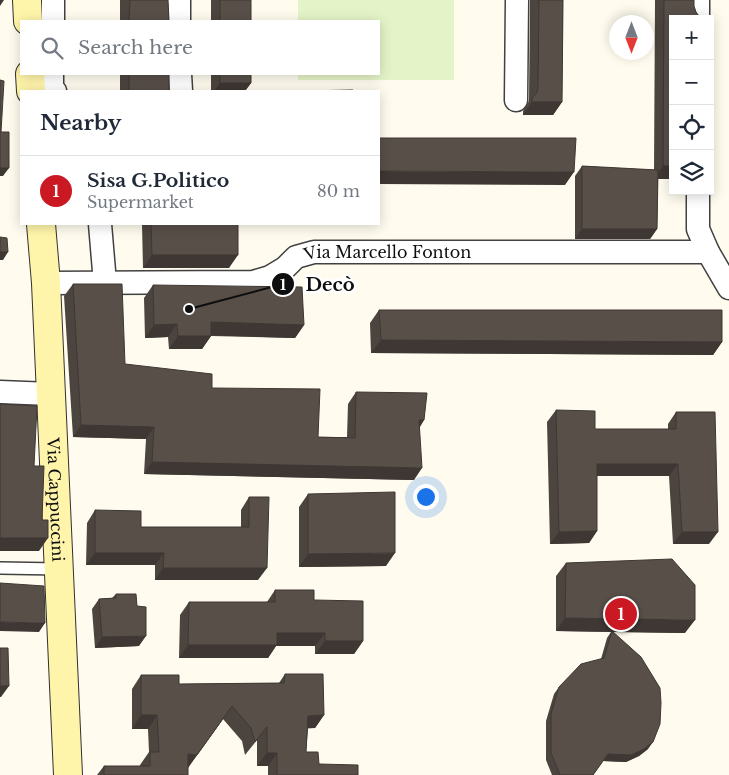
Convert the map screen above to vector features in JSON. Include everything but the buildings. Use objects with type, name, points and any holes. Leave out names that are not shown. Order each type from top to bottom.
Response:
[{"type":"street","points":[[27,0],[28,20]]},
{"type":"street","points":[[52,20],[53,0]]},
{"type":"street","points":[[179,0],[179,20]]},
{"type":"street","points":[[516,100],[517,0]]},
{"type":"street","points":[[698,0],[698,15]]},
{"type":"street","points":[[30,75],[31,90]]},
{"type":"street","points":[[52,75],[52,88],[54,90]]},
{"type":"street","points":[[180,75],[181,90]]},
{"type":"street","points":[[698,195],[698,229],[708,252],[729,288]]},
{"type":"street","name":"Via Cappuccini","points":[[41,225],[46,283],[68,775]]},
{"type":"street","points":[[100,225],[105,283]]},
{"type":"street","name":"Via Marcello Fonton","points":[[46,283],[253,282],[270,277],[285,268],[296,257],[314,252],[708,252]]},
{"type":"street","points":[[0,392],[50,394]]},
{"type":"lane","points":[[0,568],[59,570]]},
{"type":"green space","points":[[298,0],[454,0],[454,80],[298,80],[298,75],[380,75],[380,20],[298,20]]},
{"type":"place","name":"Decò","points":[[189,309]]},
{"type":"place","name":"Sisa G.Politico","points":[[621,614]]}]
